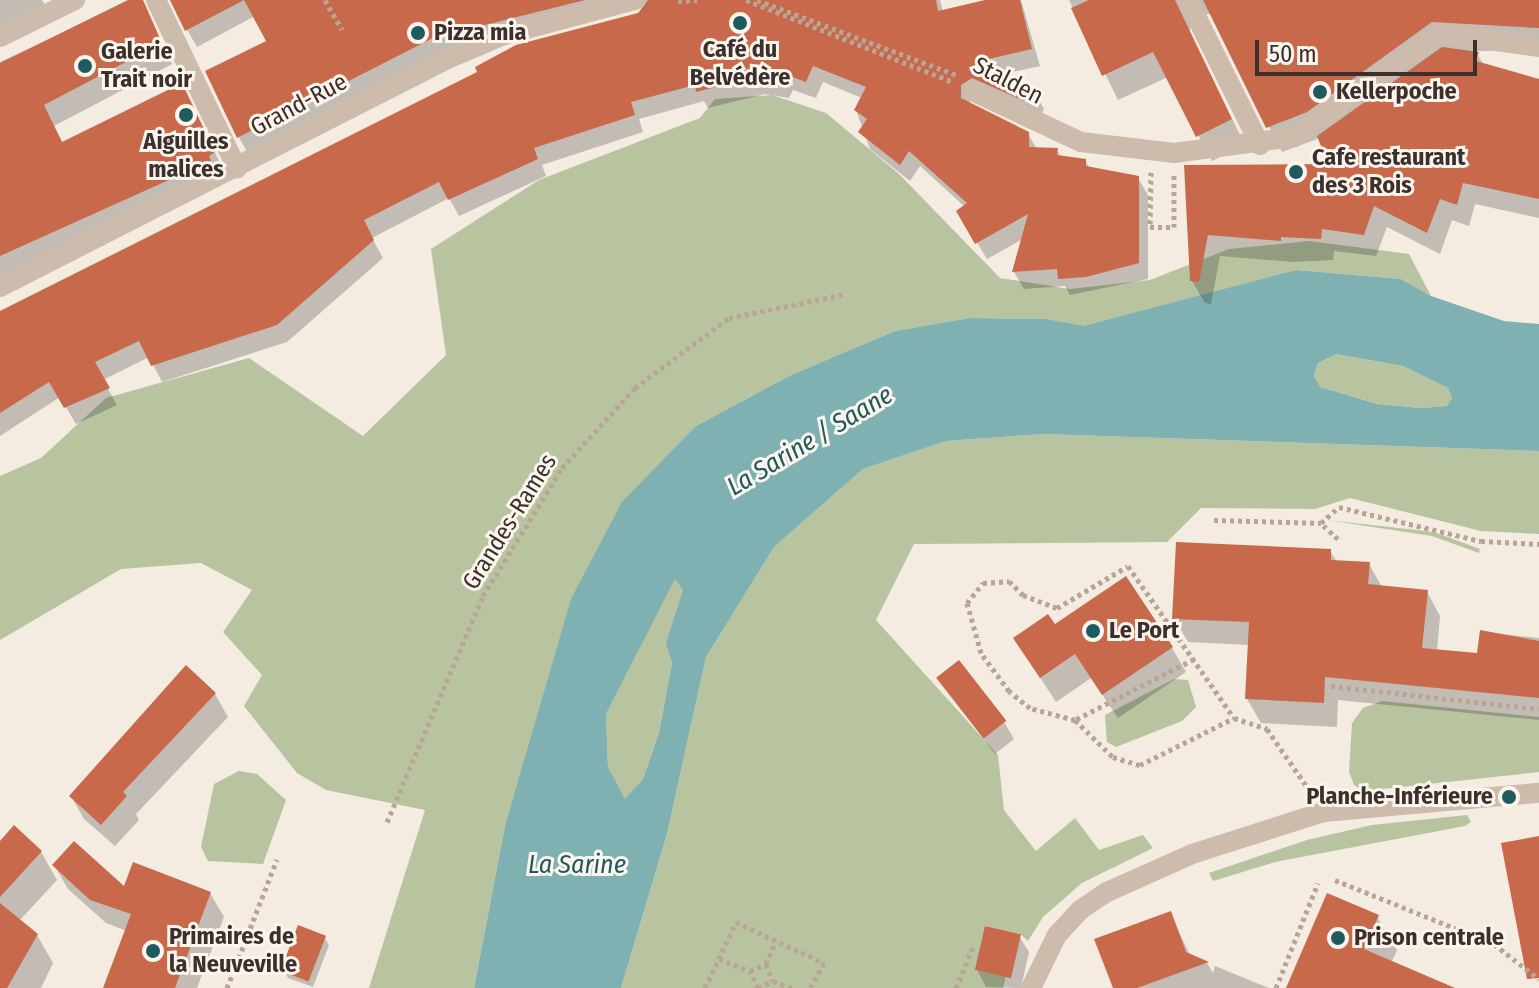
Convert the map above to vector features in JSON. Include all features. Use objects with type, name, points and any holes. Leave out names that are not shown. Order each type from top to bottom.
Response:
[{"type":"street","points":[[0,37],[75,0]]},
{"type":"street","points":[[156,0],[237,168]]},
{"type":"street","name":"Grand-Rue","points":[[0,287],[237,168],[376,93],[504,35],[635,0]]},
{"type":"street","points":[[1188,0],[1260,145]]},
{"type":"street","name":"Stalden","points":[[972,91],[1081,142],[1174,153],[1260,145],[1305,131],[1439,33],[1539,47]]},
{"type":"street","points":[[1031,988],[1057,935],[1107,892],[1192,854],[1324,812],[1539,793]]},
{"type":"path","points":[[325,0],[342,30]]},
{"type":"path","points":[[683,1],[697,0]]},
{"type":"path","name":"Stalden","points":[[746,0],[799,24],[883,50],[972,91]]},
{"type":"path","points":[[1151,151],[1150,227],[1174,227],[1174,153]]},
{"type":"path","name":"Grandes-Rames","points":[[387,822],[483,596],[562,468],[635,388],[729,318],[846,294]]},
{"type":"path","points":[[1321,523],[1339,507],[1481,541],[1539,544]]},
{"type":"path","points":[[1214,520],[1321,523],[1338,539]]},
{"type":"path","points":[[1194,659],[1075,720],[1052,718],[1030,708],[1009,691],[981,653],[967,603],[983,583],[1009,581],[1023,595],[1057,608],[1128,566],[1194,659],[1234,718],[1267,729],[1324,812]]},
{"type":"path","points":[[1331,686],[1539,709]]},
{"type":"path","points":[[1075,720],[1113,757],[1140,765],[1234,718]]},
{"type":"path","points":[[227,988],[277,859]]},
{"type":"path","points":[[1335,880],[1494,944],[1539,979]]},
{"type":"path","points":[[1276,988],[1318,883]]},
{"type":"path","points":[[705,988],[736,922],[824,963],[810,988]]},
{"type":"path","points":[[750,971],[766,964],[776,941]]},
{"type":"path","points":[[956,988],[973,947]]},
{"type":"path","points":[[719,959],[750,971],[758,988],[773,981],[792,988]]},
{"type":"path","points":[[766,964],[773,981]]},
{"type":"green space","points":[[772,95],[826,113],[899,174],[1000,278],[1070,289],[1150,280],[1229,249],[1309,241],[1409,254],[1431,296],[1401,279],[1296,270],[1084,327],[1046,319],[970,318],[895,331],[791,375],[696,426],[505,826],[474,988],[369,988],[425,810],[326,790],[297,773],[244,706],[262,675],[223,632],[252,590],[201,563],[121,569],[0,640],[0,476],[41,458],[106,398],[249,358],[363,436],[446,355],[431,249],[539,180],[700,118],[715,99]]},
{"type":"green space","points":[[1336,354],[1403,366],[1448,388],[1452,398],[1447,406],[1421,408],[1379,404],[1320,387],[1314,376],[1318,363]]},
{"type":"green space","points":[[1044,434],[1539,451],[1539,534],[1481,531],[1350,498],[1315,509],[1201,508],[1167,542],[914,544],[876,620],[998,755],[1004,810],[1036,851],[1075,818],[1099,850],[1143,835],[1153,848],[1082,883],[1043,917],[1028,941],[1020,934],[985,926],[1006,975],[1003,988],[621,988],[667,834],[706,657],[774,547],[863,469],[946,441]]},
{"type":"green space","points":[[1327,520],[1434,532],[1480,549],[1479,553],[1432,536]]},
{"type":"green space","points":[[675,578],[684,589],[667,643],[672,663],[659,733],[643,779],[625,800],[608,767],[606,714]]},
{"type":"green space","points":[[1174,679],[1188,680],[1196,707],[1182,721],[1116,747],[1107,742],[1105,715]]},
{"type":"green space","points":[[1382,701],[1539,717],[1539,772],[1364,791],[1354,785],[1349,772],[1352,723],[1363,708]]},
{"type":"green space","points":[[239,771],[257,774],[286,800],[263,864],[208,861],[201,847],[214,784]]},
{"type":"green space","points":[[1467,815],[1471,822],[1465,826],[1275,862],[1213,881],[1209,873],[1307,840],[1372,825]]},
{"type":"water","name":"La Sarine","points":[[1296,270],[1401,279],[1431,296],[1504,321],[1539,324],[1539,451],[1044,434],[946,441],[863,469],[774,547],[706,657],[667,834],[621,988],[474,988],[505,826],[571,599],[622,502],[696,426],[791,375],[895,331],[970,318],[1046,319],[1084,326]],"holes":[[[1336,354],[1403,366],[1448,388],[1452,398],[1447,406],[1421,408],[1378,404],[1320,387],[1314,376],[1318,363]],[[675,579],[683,590],[666,643],[672,663],[659,733],[643,779],[625,799],[608,767],[606,714]]]},
{"type":"building","points":[[128,0],[143,0],[162,43],[44,105],[62,142],[182,83],[215,152],[209,156],[211,161],[0,256],[0,63]]},
{"type":"building","points":[[170,0],[244,0],[185,31]]},
{"type":"building","points":[[244,0],[585,0],[433,38],[237,138],[205,71],[266,41]]},
{"type":"building","points":[[648,0],[936,0],[938,11],[985,0],[1020,0],[1032,49],[976,62],[1035,91],[1029,103],[972,78],[961,85],[961,98],[1029,132],[1029,147],[1058,148],[1057,155],[1086,159],[1086,166],[1139,176],[1139,263],[1086,277],[1058,279],[1057,269],[1012,272],[1028,214],[975,244],[956,211],[967,203],[909,151],[900,165],[858,132],[867,119],[854,110],[866,87],[813,66],[806,82],[784,74],[780,82],[754,77],[696,92],[695,85],[631,102],[635,115],[534,148],[538,159],[448,200],[439,182],[364,220],[374,240],[277,325],[151,366],[139,341],[95,362],[110,388],[64,408],[49,382],[0,413],[0,311],[477,72],[475,67],[516,45],[638,13]]},
{"type":"building","points":[[1089,0],[1175,0],[1232,119],[1196,137],[1153,52],[1102,76],[1071,8]]},
{"type":"building","points":[[1203,0],[1539,0],[1539,28],[1432,22],[1307,112],[1266,128]]},
{"type":"building","points":[[1442,47],[1479,52],[1476,61],[1539,79],[1539,199],[1463,183],[1457,205],[1440,199],[1427,233],[1374,206],[1364,235],[1322,229],[1321,239],[1281,237],[1281,241],[1208,235],[1199,282],[1190,281],[1184,165],[1328,164],[1317,136]]},
{"type":"building","points":[[1176,542],[1331,549],[1331,560],[1370,562],[1368,584],[1428,590],[1422,648],[1477,653],[1480,630],[1539,641],[1539,698],[1325,677],[1324,703],[1245,699],[1249,622],[1172,619]]},
{"type":"building","name":"Le Port","points":[[1126,576],[1173,647],[1102,695],[1075,654],[1040,678],[1013,638],[1048,614],[1055,624]]},
{"type":"building","points":[[959,660],[1006,721],[984,739],[936,678]]},
{"type":"building","points":[[186,665],[216,693],[123,792],[127,796],[101,825],[69,796]]},
{"type":"building","points":[[14,825],[42,851],[0,897],[0,841]]},
{"type":"building","points":[[1539,836],[1539,978],[1527,979],[1501,843]]},
{"type":"building","name":"Primaires de la Neuveville","points":[[74,841],[124,886],[133,862],[211,892],[175,988],[103,988],[131,914],[90,900],[52,865]]},
{"type":"building","name":"Prison centrale","points":[[1327,893],[1379,915],[1364,949],[1455,988],[1286,988]]},
{"type":"building","points":[[0,903],[38,934],[7,988],[0,988]]},
{"type":"building","points":[[1171,911],[1186,952],[1209,962],[1137,988],[1113,988],[1094,939]]},
{"type":"building","points":[[298,925],[326,936],[308,981],[280,971]]},
{"type":"building","points":[[985,926],[1021,934],[1011,978],[975,970]]},
{"type":"place","name":"Café du Belvédère","points":[[740,23]]},
{"type":"place","name":"Pizza mia","points":[[418,33]]},
{"type":"place","name":"Galerie Trait noir","points":[[85,66]]},
{"type":"place","name":"Kellerpoche","points":[[1320,92]]},
{"type":"place","name":"Aiguilles malices","points":[[186,115]]},
{"type":"place","name":"Cafe restaurant des 3 Rois","points":[[1296,172]]},
{"type":"place","name":"Le Port","points":[[1093,631]]},
{"type":"place","name":"Planche-Inférieure","points":[[1509,797]]},
{"type":"place","name":"Prison centrale","points":[[1338,938]]},
{"type":"place","name":"Primaires de la Neuveville","points":[[153,951]]},
{"type":"water label","name":"La Sarine / Saane","points":[[810,441]]}]
